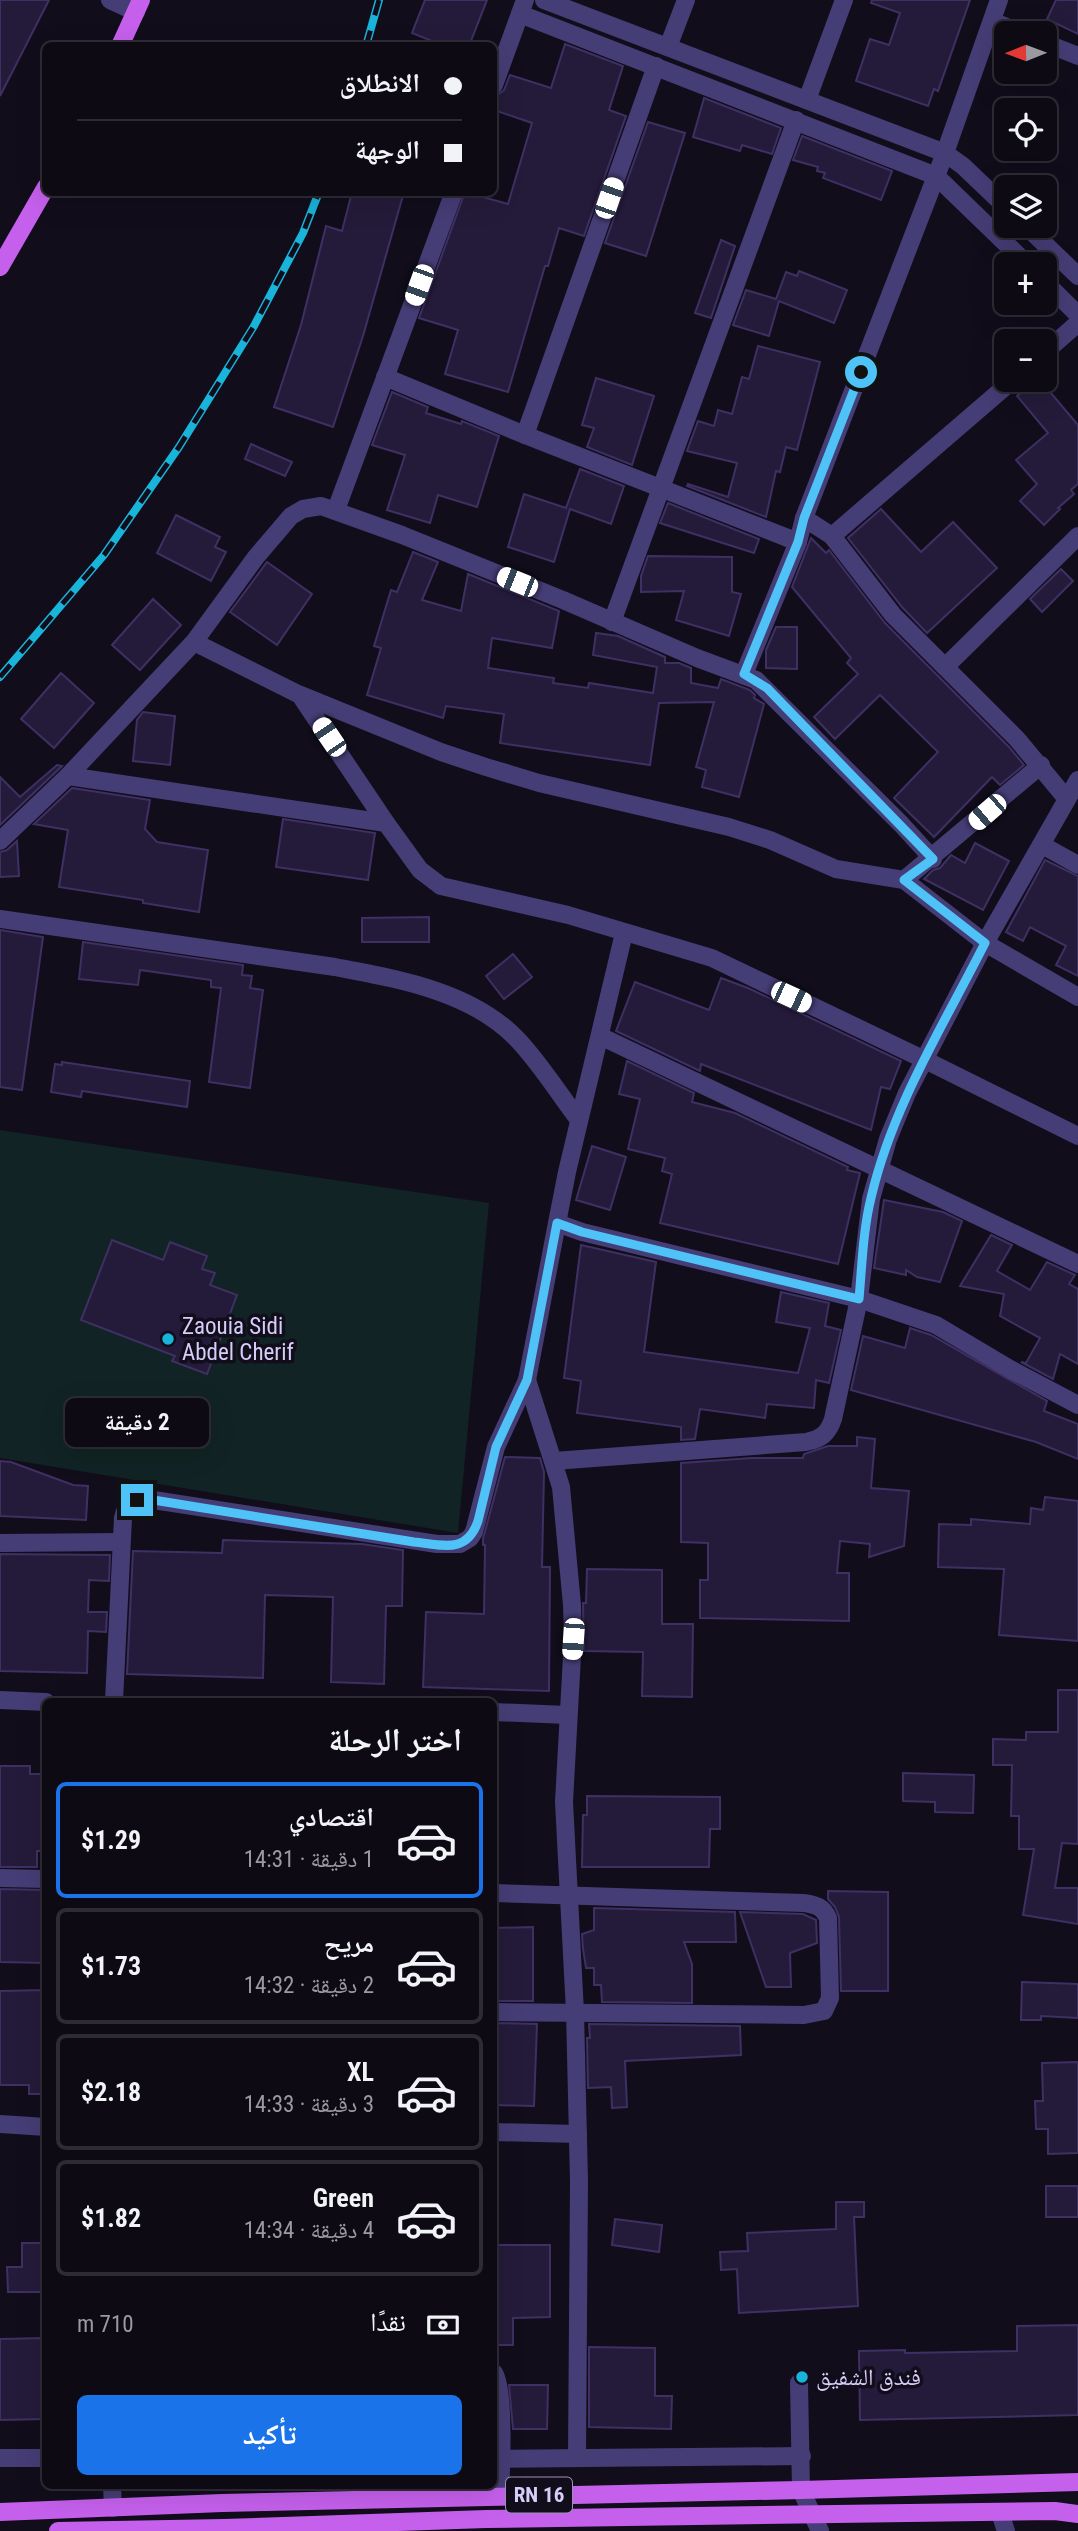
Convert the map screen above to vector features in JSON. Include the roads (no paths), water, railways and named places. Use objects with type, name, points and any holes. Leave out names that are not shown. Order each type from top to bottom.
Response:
[{"type":"main road","points":[[122,42],[138,6]]},
{"type":"main road","points":[[0,267],[42,194]]},
{"type":"main road","name":"RN 16","points":[[0,2512],[222,2502],[1078,2482]]},
{"type":"main road","name":"RN 16","points":[[58,2531],[816,2523],[1055,2511],[1078,2514]]},
{"type":"street","points":[[110,0],[138,6]]},
{"type":"street","points":[[544,0],[945,153],[994,196]]},
{"type":"street","points":[[668,47],[686,0]]},
{"type":"street","points":[[807,100],[844,0]]},
{"type":"street","points":[[744,674],[798,542],[804,518],[945,153],[999,0]]},
{"type":"street","points":[[497,77],[522,7],[656,66],[936,176],[1015,252]]},
{"type":"street","points":[[1057,48],[1078,56]]},
{"type":"street","points":[[525,435],[656,66]]},
{"type":"street","points":[[612,622],[796,120]]},
{"type":"street","points":[[336,510],[453,196]]},
{"type":"street","points":[[1038,238],[1078,276]]},
{"type":"street","points":[[1057,294],[1078,315]]},
{"type":"street","points":[[1057,341],[1078,323]]},
{"type":"street","points":[[385,377],[798,542]]},
{"type":"street","points":[[832,536],[999,392]]},
{"type":"street","points":[[0,841],[68,776],[194,642],[256,557],[291,516],[303,509],[321,506],[612,622],[697,659],[744,674],[767,688],[933,859]]},
{"type":"street","points":[[804,518],[832,536],[893,615],[1041,765],[1066,798]]},
{"type":"street","points":[[945,667],[1078,536]]},
{"type":"street","points":[[194,642],[300,695],[441,752],[539,783],[729,827],[771,840],[836,869],[904,880],[985,943],[1078,997]]},
{"type":"street","points":[[300,695],[420,870],[441,886],[568,915],[712,958],[1078,1136]]},
{"type":"street","points":[[904,880],[933,859],[1041,765]]},
{"type":"street","points":[[68,776],[386,823]]},
{"type":"street","points":[[554,1461],[767,1446],[815,1440],[827,1433],[833,1419],[859,1299],[870,1199],[888,1139],[907,1093],[985,943],[1078,780]]},
{"type":"street","points":[[1042,845],[1078,865]]},
{"type":"street","points":[[0,919],[335,967],[381,975],[425,987],[462,1001],[500,1024],[518,1040],[579,1120]]},
{"type":"street","points":[[114,1698],[121,1542],[125,1508],[132,1502],[147,1499],[414,1542],[460,1544],[474,1532],[496,1447],[527,1380],[579,1120],[624,933]]},
{"type":"street","points":[[600,1035],[1078,1264]]},
{"type":"street","points":[[557,1223],[582,1232],[859,1299],[936,1325],[1078,1405]]},
{"type":"street","points":[[527,1380],[554,1461],[564,1508],[572,1605],[573,1639],[564,1802],[575,2012],[578,2134],[578,2458]]},
{"type":"street","points":[[0,1543],[121,1542]]},
{"type":"street","points":[[0,1700],[42,1702]]},
{"type":"street","points":[[497,1712],[567,1716]]},
{"type":"street","points":[[0,1878],[42,1880]]},
{"type":"street","points":[[497,1894],[804,1903],[819,1906],[825,1911],[829,1927],[831,1998],[824,2011],[804,2015],[497,2012]]},
{"type":"street","points":[[0,2124],[42,2127]]},
{"type":"street","points":[[497,2132],[578,2134]]},
{"type":"street","points":[[497,2381],[499,2496]]},
{"type":"street","points":[[799,2383],[801,2490],[816,2523]]},
{"type":"street","points":[[497,2459],[802,2456]]},
{"type":"street","points":[[0,2458],[42,2458]]},
{"type":"street","points":[[112,2489],[113,2508]]},
{"type":"street","points":[[222,2502],[225,2530]]},
{"type":"street","points":[[242,2503],[243,2529]]},
{"type":"street","points":[[1000,2513],[1006,2531]]},
{"type":"railway","points":[[367,42],[379,0]]},
{"type":"railway","points":[[0,677],[104,555],[179,447],[254,326],[303,233],[317,196]]},
{"type":"place","name":"Zaouia Sidi Abdel Cherif","points":[[168,1339]]},
{"type":"place","name":"فندق الشفيق","points":[[802,2377]]}]
